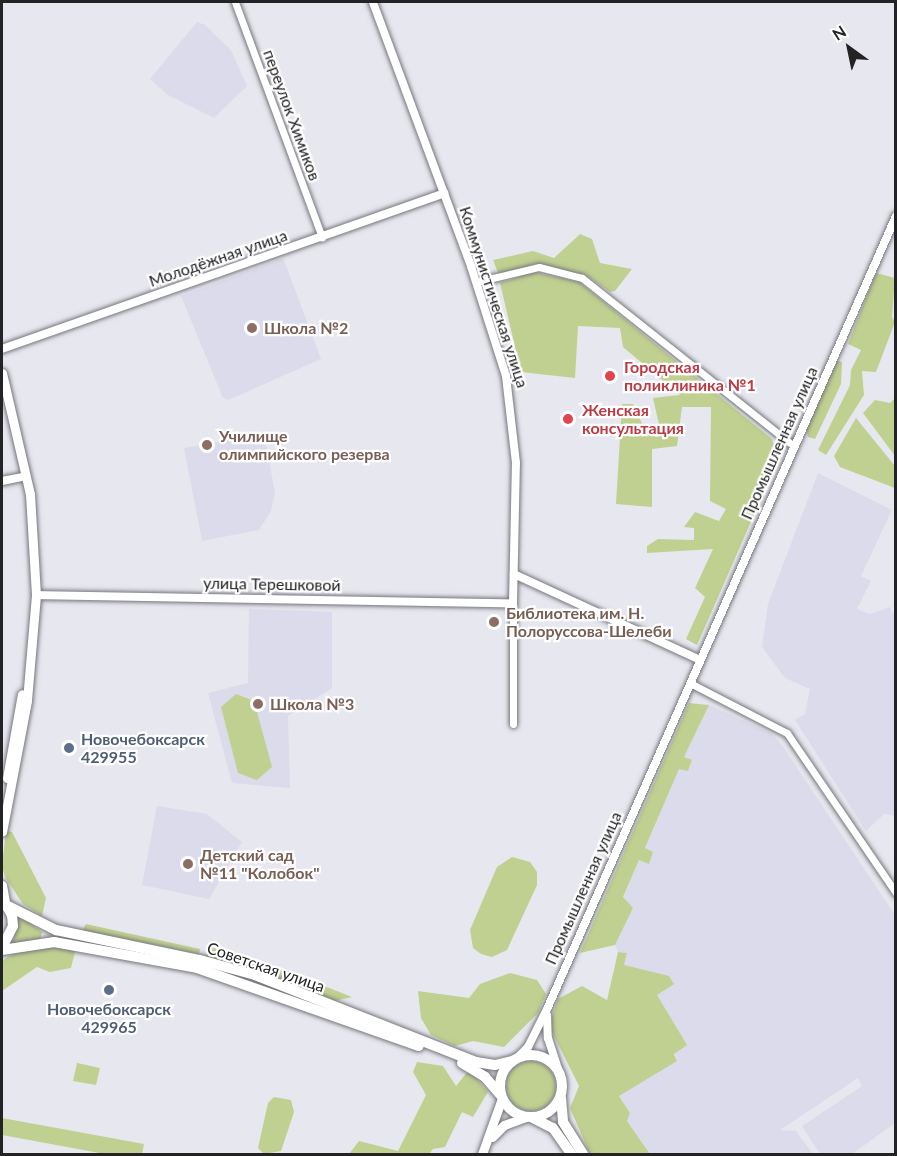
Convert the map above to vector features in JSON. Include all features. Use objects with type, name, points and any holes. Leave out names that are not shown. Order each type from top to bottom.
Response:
[{"type":"main road","points":[[2,373],[34,525],[33,619],[23,724],[2,832]]},
{"type":"main road","points":[[2,392],[24,477]]},
{"type":"main road","points":[[2,804],[33,619]]},
{"type":"main road","points":[[2,885],[13,926],[2,949]]},
{"type":"main road","name":"Советская улица","points":[[5,902],[62,932],[200,960],[255,975],[450,1055],[486,1064],[515,1059]]},
{"type":"main road","name":"Советская улица","points":[[2,949],[54,942],[197,968],[428,1046]]},
{"type":"main road","name":"Советская улица","points":[[450,1055],[485,1077],[501,1096]]},
{"type":"main road","points":[[484,1152],[501,1096],[501,1076],[515,1059],[541,1056],[559,1072],[563,1122],[583,1155]]},
{"type":"main road","points":[[484,1152],[504,1125],[549,1111],[561,1095]]},
{"type":"main road","points":[[501,1096],[510,1110],[553,1128],[571,1155]]},
{"type":"street","name":"переулок Химиков","points":[[235,2],[322,237]]},
{"type":"street","name":"Коммунистическая улица","points":[[373,2],[476,282],[511,399],[516,463],[513,724]]},
{"type":"street","name":"Молодёжная улица","points":[[2,349],[444,193]]},
{"type":"street","name":"Промышленная улица","points":[[515,1059],[528,1047],[548,1007],[896,216]]},
{"type":"street","points":[[476,282],[539,267],[582,278],[794,446]]},
{"type":"street","points":[[2,482],[24,477]]},
{"type":"street","points":[[514,574],[700,660]]},
{"type":"street","name":"улица Терешковой","points":[[34,595],[513,603]]},
{"type":"street","points":[[690,683],[787,733],[896,893]]},
{"type":"street","name":"Промышленная улица","points":[[548,1007],[546,1027],[559,1072]]},
{"type":"shaded area","points":[[197,22],[205,25],[231,50],[247,86],[214,118],[168,95],[150,79]]},
{"type":"shaded area","name":"Школа №2","points":[[283,258],[321,359],[228,400],[223,398],[181,296]]},
{"type":"shaded area","points":[[264,433],[275,493],[271,511],[259,530],[202,541],[184,448]]},
{"type":"shaded area","points":[[818,473],[892,510],[861,576],[871,581],[857,609],[870,614],[890,607],[892,613],[895,612],[895,816],[884,814],[866,831],[795,720],[805,714],[810,689],[785,678],[762,647],[768,604]]},
{"type":"shaded area","name":"Школа №3","points":[[249,609],[332,612],[332,688],[288,716],[290,788],[232,783],[208,693],[248,683]]},
{"type":"shaded area","points":[[709,705],[771,733],[782,745],[895,915],[895,1123],[852,1154],[820,1154],[802,1126],[862,1086],[858,1078],[780,1130],[796,1131],[813,1154],[650,1154],[627,1121],[630,1113],[619,1096],[677,1060],[664,1007],[624,965],[627,953],[618,952],[615,945],[633,908],[623,898],[639,860],[648,863],[653,852],[645,849],[679,768],[688,771],[692,761],[684,757]]},
{"type":"shaded area","name":"Детский сад №11 \"Колобок\"","points":[[157,806],[207,814],[242,842],[209,899],[142,885]]},
{"type":"green space","points":[[580,234],[592,239],[600,263],[632,269],[615,291],[610,292],[586,275],[536,264],[499,275],[493,260],[533,251],[554,258]]},
{"type":"green space","points":[[534,272],[579,282],[772,439],[778,460],[697,645],[686,639],[705,597],[695,588],[713,549],[647,553],[647,546],[658,539],[694,540],[694,528],[684,527],[695,512],[719,521],[726,509],[710,501],[711,407],[682,407],[677,446],[652,449],[652,507],[616,504],[622,404],[633,404],[645,430],[660,429],[653,398],[680,395],[623,347],[620,328],[578,326],[575,378],[521,372],[500,283]]},
{"type":"green space","points":[[876,273],[895,278],[892,317],[895,322],[876,372],[862,371],[864,395],[826,455],[818,450],[850,385],[851,370],[861,350],[848,344]]},
{"type":"green space","points":[[837,361],[842,362],[841,384],[815,439],[808,437],[806,428]]},
{"type":"green space","points":[[895,398],[895,456],[863,413],[875,400],[890,403]]},
{"type":"green space","points":[[856,418],[895,466],[895,488],[840,467],[834,456]]},
{"type":"green space","points":[[236,694],[254,701],[272,767],[257,780],[238,773],[221,707]]},
{"type":"green space","points":[[689,703],[709,705],[684,757],[692,760],[688,771],[679,769],[645,848],[653,852],[649,864],[639,860],[623,897],[633,908],[615,945],[580,953]]},
{"type":"green space","points":[[6,831],[12,832],[46,898],[42,916],[23,904],[5,877],[2,866]]},
{"type":"green space","points":[[512,857],[530,862],[537,872],[537,885],[507,950],[492,957],[481,954],[473,948],[470,930],[497,867]]},
{"type":"green space","points":[[20,916],[42,932],[40,940],[13,946],[16,918]]},
{"type":"green space","points":[[86,924],[200,949],[199,954],[82,931]]},
{"type":"green space","points":[[66,946],[75,952],[71,968],[50,972],[37,967],[2,991],[2,961],[6,958],[19,951]]},
{"type":"green space","points":[[214,948],[284,970],[352,997],[330,1002],[205,959],[208,950]]},
{"type":"green space","points":[[618,952],[627,953],[624,965],[669,976],[674,984],[657,995],[687,1045],[674,1054],[677,1061],[619,1096],[630,1113],[627,1121],[650,1154],[590,1154],[570,1108],[579,1086],[549,1026],[558,999],[582,986],[607,1000]]},
{"type":"green space","points":[[510,973],[537,980],[546,994],[538,1013],[504,1047],[473,1041],[455,1046],[431,1035],[421,1018],[418,991],[469,998],[480,984]]},
{"type":"green space","points":[[531,1061],[545,1065],[552,1072],[556,1086],[552,1100],[545,1107],[531,1111],[517,1107],[510,1100],[506,1086],[510,1072],[517,1065]]},
{"type":"green space","points":[[417,1062],[443,1066],[456,1086],[469,1070],[488,1092],[473,1117],[462,1112],[445,1147],[433,1149],[429,1154],[349,1154],[359,1141],[398,1151],[426,1095],[413,1072]]},
{"type":"green space","points":[[77,1063],[100,1068],[96,1085],[73,1081]]},
{"type":"green space","points":[[274,1097],[291,1100],[294,1112],[281,1151],[264,1154],[258,1148],[268,1103]]},
{"type":"green space","points":[[2,1118],[144,1144],[142,1154],[105,1154],[2,1135]]},
{"type":"place","name":"Школа №2","points":[[252,328]]},
{"type":"place","name":"Городская поликлиника №1","points":[[610,376]]},
{"type":"place","name":"Женская консультация","points":[[568,419]]},
{"type":"place","name":"Училище олимпийского резерва","points":[[207,445]]},
{"type":"place","name":"Библиотека им. Н. Полоруссова-Шелеби","points":[[494,622]]},
{"type":"place","name":"Школа №3","points":[[258,704]]},
{"type":"place","name":"Новочебоксарск 429955","points":[[69,748]]},
{"type":"place","name":"Детский сад №11 \"Колобок\"","points":[[188,864]]},
{"type":"place","name":"Новочебоксарск 429965","points":[[109,990]]}]
